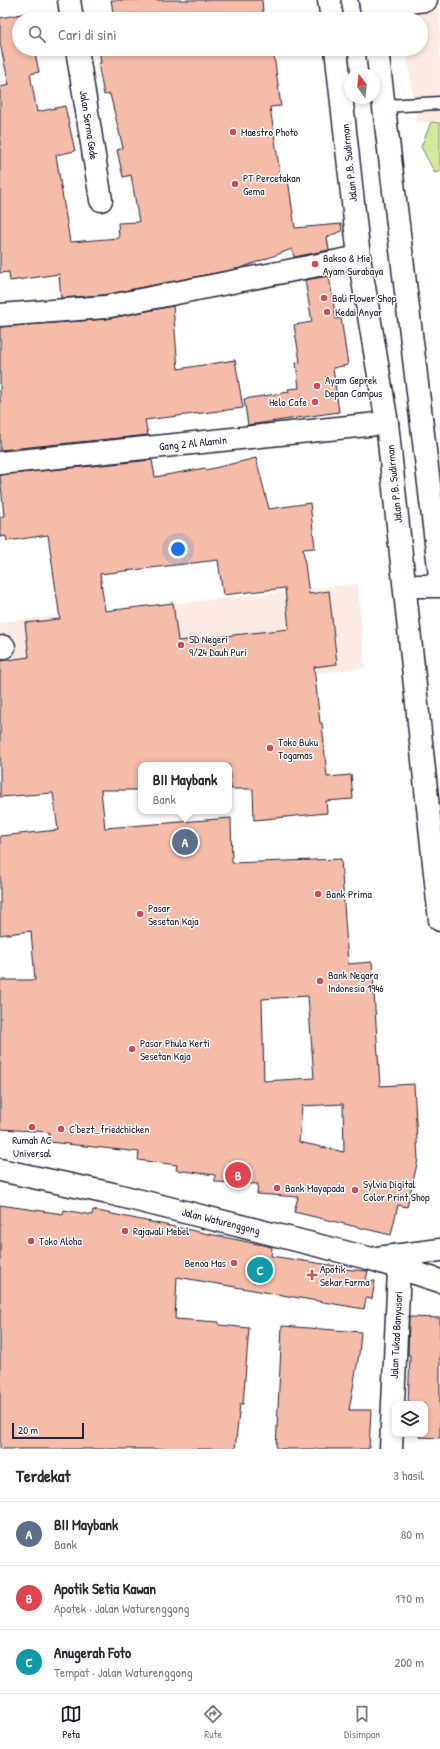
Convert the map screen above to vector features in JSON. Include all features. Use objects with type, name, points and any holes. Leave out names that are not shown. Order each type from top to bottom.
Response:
[{"type":"street","points":[[69,0],[71,12]]},
{"type":"street","points":[[329,0],[331,12]]},
{"type":"street","points":[[372,8],[426,0]]},
{"type":"street","name":"Jalan Serma Gede","points":[[78,56],[101,200]]},
{"type":"street","name":"Jalan P.B. Sudirman","points":[[337,56],[359,257],[387,423],[440,920]]},
{"type":"street","points":[[378,56],[440,576]]},
{"type":"street","points":[[0,315],[105,307],[359,257]]},
{"type":"street","name":"Gang 2 Al Alamin","points":[[0,463],[387,423]]},
{"type":"street","points":[[405,586],[440,586]]},
{"type":"street","name":"Jalan Waturenggong","points":[[0,1170],[121,1196],[372,1259],[399,1269],[440,1281]]},
{"type":"street","points":[[372,1259],[440,1250]]},
{"type":"street","name":"Jalan Tukad Banyusari","points":[[391,1449],[399,1269]]},
{"type":"lane","points":[[385,106],[440,103]]},
{"type":"shaded area","points":[[440,7],[440,121],[417,123],[407,56],[428,56],[428,12],[407,12]]},
{"type":"shaded area","name":"SD Negeri 9/24 Dauh Puri","points":[[358,584],[365,668],[0,708],[0,622]]},
{"type":"green space","points":[[431,122],[440,123],[440,172],[435,173],[421,147]]},
{"type":"building","points":[[111,0],[262,0],[263,12],[113,12]]},
{"type":"building","points":[[12,16],[12,56],[36,56],[39,72],[30,74],[37,112],[65,106],[75,151],[56,155],[70,242],[119,238],[118,223],[139,222],[131,175],[123,177],[117,150],[123,148],[110,94],[104,95],[98,63],[101,63],[100,56],[274,56],[281,106],[270,107],[281,180],[288,179],[295,228],[341,224],[342,231],[327,237],[329,250],[294,257],[292,249],[241,268],[103,295],[61,298],[59,274],[10,281],[9,272],[0,273],[0,87],[9,85],[0,43],[0,18]]},
{"type":"building","points":[[329,276],[336,319],[341,318],[348,365],[333,368],[339,412],[248,425],[244,399],[289,392],[288,389],[299,388],[296,363],[300,362],[294,325],[312,322],[305,280]]},
{"type":"building","points":[[173,306],[178,369],[235,360],[243,408],[145,420],[148,435],[0,450],[0,327],[106,319]]},
{"type":"building","points":[[256,458],[269,509],[310,503],[315,548],[303,549],[309,594],[329,591],[337,664],[314,667],[320,723],[322,723],[327,777],[351,775],[353,799],[326,801],[327,813],[254,820],[253,789],[232,789],[232,762],[138,762],[138,790],[101,790],[105,828],[231,818],[232,863],[341,859],[348,964],[372,962],[380,1086],[414,1084],[418,1160],[407,1207],[398,1205],[391,1235],[294,1212],[298,1197],[257,1194],[258,1184],[215,1182],[215,1175],[176,1170],[177,1165],[138,1160],[139,1152],[49,1142],[49,1132],[0,1129],[0,980],[35,980],[31,931],[0,935],[0,836],[58,830],[53,793],[0,797],[0,661],[29,657],[25,623],[60,619],[48,535],[7,541],[6,536],[0,537],[0,517],[4,516],[0,475],[152,460],[155,477],[205,468],[206,470]],"holes":[[[218,560],[223,595],[285,588],[289,629],[178,641],[173,603],[105,611],[100,574]],[[308,996],[314,1078],[264,1081],[262,999]],[[343,1104],[344,1152],[299,1142],[302,1106]]]},
{"type":"building","points":[[0,1205],[63,1214],[64,1210],[92,1215],[93,1210],[272,1247],[271,1256],[343,1267],[343,1269],[368,1271],[366,1280],[375,1281],[372,1299],[366,1298],[364,1309],[177,1277],[175,1319],[219,1322],[219,1325],[249,1328],[243,1404],[240,1404],[235,1449],[0,1449]]},
{"type":"building","points":[[409,1317],[440,1318],[440,1438],[419,1437],[428,1437],[428,1401],[408,1401],[410,1355],[408,1355]]},
{"type":"building","points":[[282,1326],[361,1332],[359,1354],[349,1410],[371,1410],[369,1449],[276,1449]]},
{"type":"place","name":"Maestro Photo","points":[[233,132]]},
{"type":"place","name":"PT Percetakan Gema","points":[[235,184]]},
{"type":"place","name":"Bakso & Mie Ayam Surabaya","points":[[315,264]]},
{"type":"place","name":"Bali Flower Shop","points":[[324,298]]},
{"type":"place","name":"Kedai Anyar","points":[[327,312]]},
{"type":"place","name":"Ayam Geprek Depan Campus","points":[[317,386]]},
{"type":"place","name":"Helo Cafe","points":[[315,402]]},
{"type":"place","name":"SD Negeri 9/24 Dauh Puri","points":[[181,645]]},
{"type":"place","name":"Toko Buku Togamas","points":[[270,748]]},
{"type":"place","name":"BII Maybank","points":[[185,842]]},
{"type":"place","name":"Bank Prima","points":[[318,894]]},
{"type":"place","name":"Pasar Sesetan Kaja","points":[[140,914]]},
{"type":"place","name":"Bank Negara Indonesia 1946","points":[[320,981]]},
{"type":"place","name":"Pasar Phula Kerti Sesetan Kaja","points":[[132,1049]]},
{"type":"place","name":"Rumah AC Universal","points":[[32,1127]]},
{"type":"place","name":"C'bezt_friedchicken","points":[[61,1129]]},
{"type":"place","name":"Apotik Setia Kawan","points":[[238,1175]]},
{"type":"place","name":"Bank Mayapada","points":[[277,1188]]},
{"type":"place","name":"Sylvia Digital Color Print Shop","points":[[355,1190]]},
{"type":"place","name":"Rajawali Mebel","points":[[125,1231]]},
{"type":"place","name":"Toko Aloha","points":[[31,1241]]},
{"type":"place","name":"Benoa Mas","points":[[234,1263]]},
{"type":"place","name":"Anugerah Foto","points":[[260,1270]]},
{"type":"place","name":"Apotik Sekar Farma","points":[[312,1275]]}]
